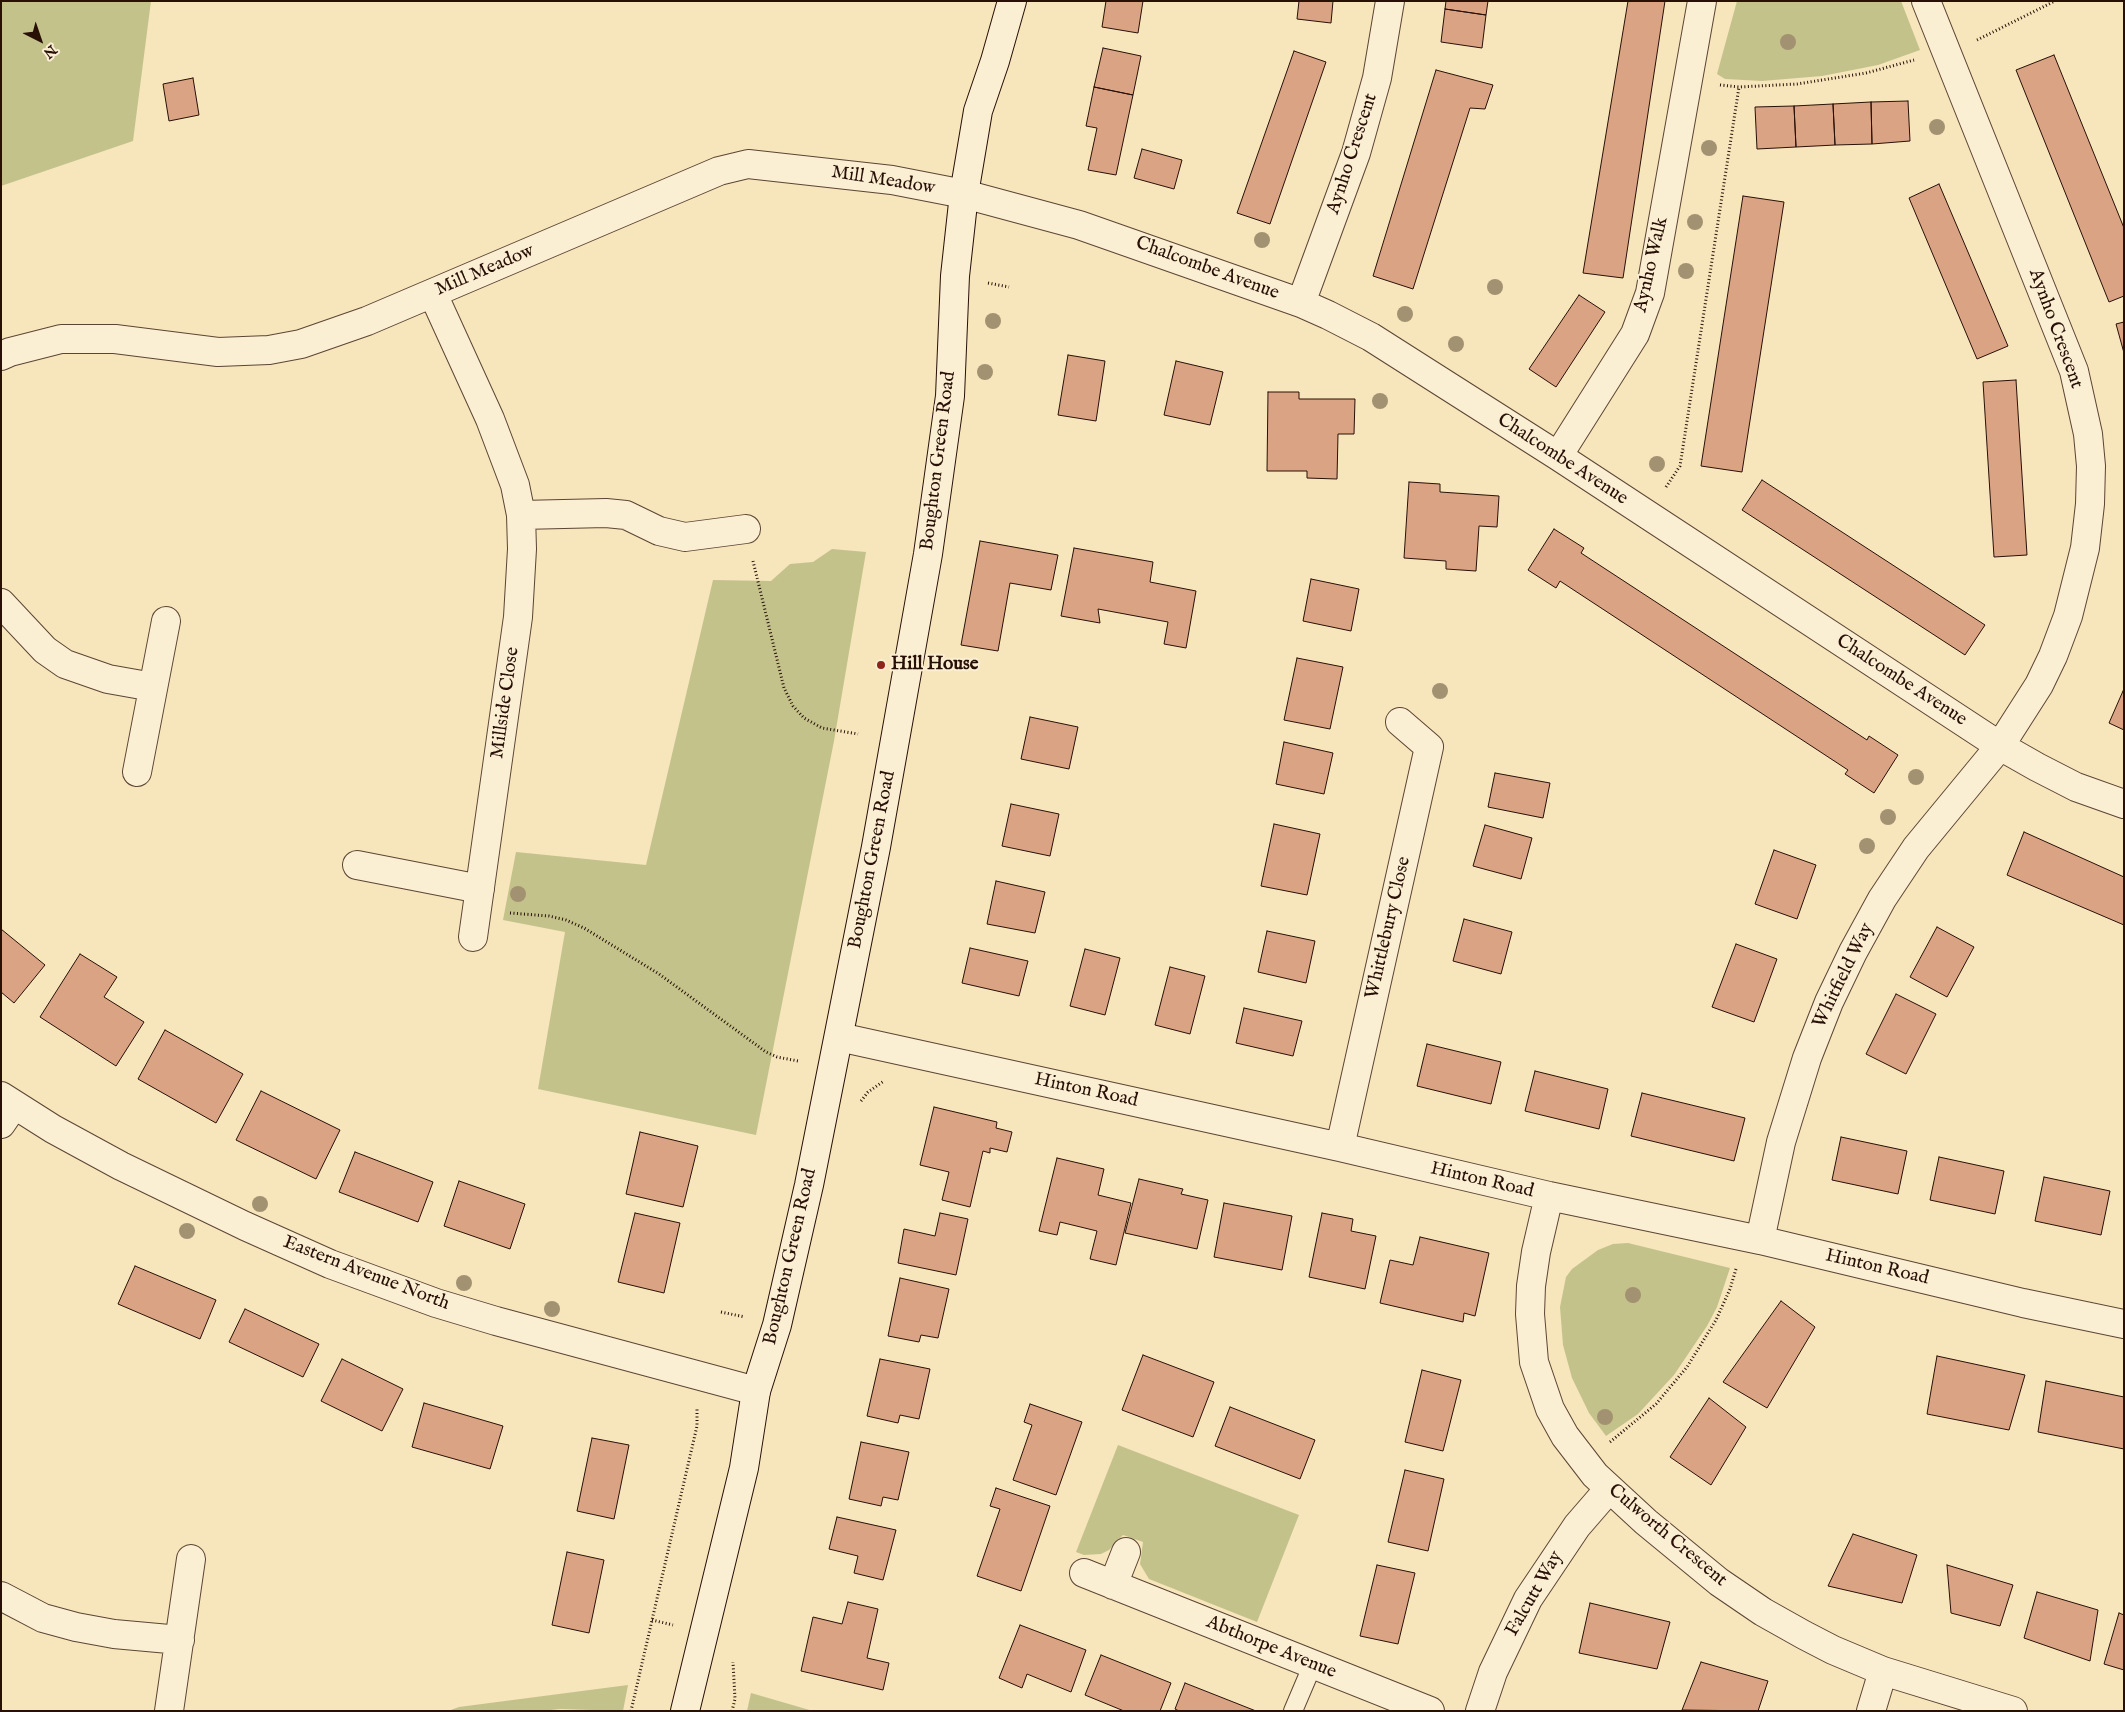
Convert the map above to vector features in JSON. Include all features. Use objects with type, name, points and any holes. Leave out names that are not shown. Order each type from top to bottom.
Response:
[{"type":"street","name":"Boughton Green Road","points":[[685,1711],[744,1468],[756,1391],[781,1309],[839,1037],[876,847],[930,544],[950,396],[955,276],[964,194],[978,111],[1012,1]]},
{"type":"street","name":"Aynho Crescent","points":[[1301,302],[1356,154],[1377,78],[1390,1]]},
{"type":"street","name":"Aynho Walk","points":[[1558,456],[1635,334],[1650,293],[1702,1]]},
{"type":"street","name":"Aynho Crescent","points":[[1926,1],[2074,371],[2088,434],[2090,504],[2085,548],[2068,616],[2053,656],[2039,685],[2000,746]]},
{"type":"street","name":"Mill Meadow","points":[[1,356],[61,338],[115,339],[218,352],[269,350],[301,344],[340,332],[433,294],[719,171],[748,164],[892,180],[964,194]]},
{"type":"street","name":"Chalcombe Avenue","points":[[964,194],[1079,224],[1301,302],[1371,337],[1558,456],[2000,746],[2037,768],[2076,787],[2124,804]]},
{"type":"street","name":"Millside Close","points":[[433,294],[490,419],[515,485],[520,516],[522,549],[518,618],[473,937]]},
{"type":"street","points":[[520,516],[606,513],[626,515],[659,530],[685,537],[746,529]]},
{"type":"street","points":[[1,603],[45,650],[65,664],[108,679],[153,687]]},
{"type":"street","points":[[137,772],[166,621]]},
{"type":"street","name":"Whittlebury Close","points":[[1340,1147],[1429,747],[1400,722]]},
{"type":"street","name":"Whitfield Way","points":[[1752,1238],[1804,1067],[1829,1002],[1849,960],[1882,899],[1916,848],[2000,746]]},
{"type":"street","points":[[357,865],[478,900]]},
{"type":"street","name":"Hinton Road","points":[[839,1037],[1340,1147],[1549,1196],[1752,1238],[2024,1303],[2124,1324]]},
{"type":"street","name":"Eastern Avenue North","points":[[5,1108],[245,1226],[339,1268],[436,1303],[496,1321],[756,1391]]},
{"type":"street","name":"Culworth Crescent","points":[[1549,1196],[1536,1252],[1531,1286],[1531,1342],[1534,1362],[1550,1409],[1582,1460],[1609,1489],[1686,1556],[1719,1582],[1763,1612],[1833,1650],[1883,1670],[2013,1711]]},
{"type":"street","name":"Falcutt Way","points":[[1480,1711],[1497,1664],[1528,1599],[1577,1526],[1609,1489]]},
{"type":"street","points":[[1112,1585],[1126,1552]]},
{"type":"street","points":[[169,1711],[191,1559]]},
{"type":"street","name":"Abthorpe Avenue","points":[[1084,1573],[1430,1711]]},
{"type":"street","points":[[1,1596],[42,1618],[76,1627],[114,1634],[180,1640]]},
{"type":"street","points":[[1871,1711],[1883,1670]]},
{"type":"lane","points":[[1293,1711],[1313,1664]]},
{"type":"path","points":[[1687,82],[1739,87],[1797,84],[1866,73],[1946,51],[1979,39],[2055,1]]},
{"type":"path","points":[[1647,516],[1680,466],[1739,87]]},
{"type":"path","points":[[988,283],[1009,287]]},
{"type":"path","points":[[746,529],[784,688],[793,706],[804,718],[822,728],[858,734]]},
{"type":"path","points":[[478,900],[566,920],[584,928],[659,974],[766,1052],[776,1057],[798,1062]]},
{"type":"path","points":[[1582,1460],[1638,1421],[1662,1398],[1687,1367],[1716,1320],[1752,1238]]},
{"type":"path","points":[[721,1312],[750,1318]]},
{"type":"path","points":[[631,1711],[697,1426],[697,1408]]},
{"type":"path","points":[[652,1620],[676,1626]]},
{"type":"shaded area","points":[[1,1],[151,1],[133,141],[1,186]]},
{"type":"shaded area","points":[[1737,1],[1901,1],[1920,50],[1878,65],[1822,76],[1762,81],[1725,79],[1717,74]]},
{"type":"shaded area","points":[[832,549],[866,552],[834,741],[756,1135],[538,1089],[565,932],[503,920],[516,852],[646,865],[713,580],[771,581],[790,564],[813,562]]},
{"type":"shaded area","points":[[1628,1243],[1730,1268],[1717,1307],[1707,1326],[1674,1375],[1638,1414],[1606,1436],[1589,1413],[1572,1378],[1563,1345],[1560,1307],[1566,1277],[1572,1269],[1598,1250],[1613,1244]]},
{"type":"shaded area","points":[[1118,1445],[1299,1515],[1257,1622],[1149,1579],[1140,1564],[1143,1542],[1123,1535],[1109,1550],[1101,1554],[1084,1555],[1076,1552]]},
{"type":"shaded area","points":[[628,1685],[623,1711],[560,1709],[541,1711],[448,1711],[459,1707]]},
{"type":"shaded area","points":[[751,1693],[813,1711],[747,1711]]},
{"type":"building","points":[[1106,1],[1143,1],[1138,33],[1102,27]]},
{"type":"building","points":[[1299,1],[1333,1],[1331,23],[1297,19]]},
{"type":"building","points":[[1446,1],[1488,1],[1486,15],[1445,9]]},
{"type":"building","points":[[1628,1],[1665,1],[1623,278],[1583,273]]},
{"type":"building","points":[[1445,9],[1486,15],[1482,48],[1441,42]]},
{"type":"building","points":[[1103,48],[1141,56],[1133,95],[1094,87]]},
{"type":"building","points":[[1294,51],[1326,62],[1270,224],[1237,213]]},
{"type":"building","points":[[2054,55],[2124,228],[2124,296],[2109,302],[2016,70]]},
{"type":"building","points":[[1436,70],[1493,85],[1485,109],[1470,108],[1413,289],[1373,276]]},
{"type":"building","points":[[193,78],[199,115],[169,121],[163,84]]},
{"type":"building","points":[[1094,87],[1133,95],[1116,175],[1088,170],[1097,128],[1086,126]]},
{"type":"building","points":[[1908,101],[1910,141],[1872,144],[1871,102]]},
{"type":"building","points":[[1871,102],[1872,144],[1835,145],[1833,104]]},
{"type":"building","points":[[1833,104],[1835,145],[1796,147],[1794,106]]},
{"type":"building","points":[[1794,106],[1796,147],[1757,149],[1755,107]]},
{"type":"building","points":[[1142,149],[1182,160],[1174,189],[1134,178]]},
{"type":"building","points":[[1939,184],[2008,346],[1977,359],[1909,198]]},
{"type":"building","points":[[1743,196],[1784,202],[1742,472],[1701,466]]},
{"type":"building","points":[[1579,295],[1605,312],[1556,387],[1529,369]]},
{"type":"building","points":[[2124,322],[2124,353],[2116,324]]},
{"type":"building","points":[[1068,355],[1105,361],[1096,421],[1058,415]]},
{"type":"building","points":[[1176,361],[1223,372],[1210,425],[1164,415]]},
{"type":"building","points":[[2016,380],[2027,555],[1994,557],[1983,382]]},
{"type":"building","points":[[1268,392],[1299,392],[1299,399],[1355,399],[1354,434],[1338,434],[1337,479],[1307,478],[1307,471],[1267,471]]},
{"type":"building","points":[[1762,480],[1985,625],[1965,655],[1742,510]]},
{"type":"building","points":[[1409,482],[1440,484],[1440,492],[1499,496],[1497,527],[1479,526],[1476,571],[1446,569],[1446,561],[1404,558]]},
{"type":"building","points":[[1554,529],[1584,548],[1581,553],[1867,740],[1869,736],[1898,755],[1874,793],[1845,774],[1848,770],[1560,581],[1556,588],[1528,570]]},
{"type":"building","points":[[980,541],[1058,555],[1051,590],[1010,583],[998,651],[961,645]]},
{"type":"building","points":[[1074,548],[1153,562],[1150,582],[1196,591],[1186,648],[1164,644],[1168,622],[1098,609],[1100,623],[1061,616]]},
{"type":"building","points":[[1311,579],[1359,589],[1351,631],[1303,621]]},
{"type":"building","points":[[1297,658],[1343,667],[1330,729],[1284,720]]},
{"type":"building","points":[[2124,691],[2124,730],[2109,723]]},
{"type":"building","points":[[1030,717],[1078,727],[1069,769],[1021,759]]},
{"type":"building","points":[[1284,742],[1333,753],[1324,794],[1276,784]]},
{"type":"building","points":[[1495,773],[1550,783],[1543,818],[1488,807]]},
{"type":"building","points":[[1011,804],[1059,814],[1050,856],[1002,846]]},
{"type":"building","points":[[1274,824],[1320,834],[1307,895],[1261,886]]},
{"type":"building","points":[[1485,825],[1532,838],[1521,879],[1473,866]]},
{"type":"building","points":[[2024,832],[2124,877],[2124,925],[2007,875]]},
{"type":"building","points":[[1774,850],[1816,865],[1797,919],[1755,904]]},
{"type":"building","points":[[996,881],[1045,892],[1035,933],[987,924]]},
{"type":"building","points":[[1464,919],[1512,932],[1501,974],[1453,961]]},
{"type":"building","points":[[1937,927],[1974,947],[1947,997],[1910,977]]},
{"type":"building","points":[[1,929],[45,965],[14,1003],[1,992]]},
{"type":"building","points":[[1267,931],[1315,941],[1306,983],[1258,972]]},
{"type":"building","points":[[1736,944],[1777,959],[1754,1022],[1712,1007]]},
{"type":"building","points":[[970,948],[1028,961],[1019,996],[962,983]]},
{"type":"building","points":[[1085,949],[1120,958],[1105,1015],[1070,1006]]},
{"type":"building","points":[[80,954],[117,977],[104,997],[144,1022],[116,1066],[40,1017]]},
{"type":"building","points":[[1170,967],[1205,976],[1190,1034],[1155,1025]]},
{"type":"building","points":[[1896,994],[1936,1014],[1906,1074],[1866,1054]]},
{"type":"building","points":[[1244,1008],[1302,1021],[1293,1056],[1236,1043]]},
{"type":"building","points":[[165,1030],[243,1074],[216,1123],[138,1079]]},
{"type":"building","points":[[1427,1044],[1501,1062],[1491,1104],[1417,1086]]},
{"type":"building","points":[[1535,1071],[1608,1089],[1599,1129],[1525,1111]]},
{"type":"building","points":[[261,1091],[340,1130],[316,1179],[236,1140]]},
{"type":"building","points":[[1642,1093],[1745,1118],[1734,1161],[1631,1136]]},
{"type":"building","points":[[934,1107],[997,1122],[996,1128],[1012,1132],[1007,1152],[990,1148],[990,1153],[983,1151],[970,1207],[942,1200],[949,1172],[920,1165]]},
{"type":"building","points":[[640,1132],[698,1146],[683,1207],[626,1194]]},
{"type":"building","points":[[1841,1137],[1907,1151],[1898,1194],[1832,1180]]},
{"type":"building","points":[[355,1152],[433,1182],[418,1222],[339,1192]]},
{"type":"building","points":[[1939,1157],[2004,1171],[1995,1214],[1930,1200]]},
{"type":"building","points":[[1057,1158],[1104,1169],[1098,1195],[1131,1203],[1116,1265],[1090,1259],[1097,1231],[1060,1222],[1057,1235],[1039,1231]]},
{"type":"building","points":[[2044,1177],[2110,1191],[2101,1235],[2035,1221]]},
{"type":"building","points":[[1139,1179],[1183,1189],[1181,1194],[1208,1200],[1197,1249],[1125,1233]]},
{"type":"building","points":[[459,1181],[525,1204],[510,1249],[444,1226]]},
{"type":"building","points":[[1224,1203],[1292,1216],[1282,1270],[1214,1257]]},
{"type":"building","points":[[635,1213],[680,1223],[664,1293],[618,1282]]},
{"type":"building","points":[[940,1213],[968,1219],[956,1275],[898,1263],[904,1229],[935,1236]]},
{"type":"building","points":[[1322,1213],[1353,1219],[1351,1231],[1376,1236],[1365,1289],[1309,1277]]},
{"type":"building","points":[[1420,1237],[1489,1253],[1475,1316],[1464,1313],[1463,1322],[1380,1303],[1390,1260],[1413,1265]]},
{"type":"building","points":[[135,1266],[216,1300],[200,1339],[118,1304]]},
{"type":"building","points":[[900,1278],[949,1289],[938,1338],[921,1335],[919,1342],[888,1336]]},
{"type":"building","points":[[1781,1301],[1815,1327],[1767,1408],[1723,1382]]},
{"type":"building","points":[[245,1309],[319,1344],[303,1377],[229,1342]]},
{"type":"building","points":[[1143,1355],[1214,1382],[1193,1437],[1122,1410]]},
{"type":"building","points":[[1937,1356],[2025,1375],[2009,1430],[1927,1414]]},
{"type":"building","points":[[342,1359],[403,1389],[382,1431],[321,1401]]},
{"type":"building","points":[[880,1359],[930,1369],[919,1419],[900,1415],[898,1423],[867,1416]]},
{"type":"building","points":[[1422,1370],[1461,1380],[1443,1451],[1405,1442]]},
{"type":"building","points":[[2046,1381],[2124,1397],[2124,1449],[2038,1432]]},
{"type":"building","points":[[1709,1398],[1746,1427],[1711,1485],[1670,1457]]},
{"type":"building","points":[[424,1403],[503,1426],[490,1469],[412,1447]]},
{"type":"building","points":[[1030,1404],[1082,1422],[1056,1495],[1013,1480],[1032,1425],[1024,1422]]},
{"type":"building","points":[[1230,1407],[1315,1440],[1300,1479],[1215,1446]]},
{"type":"building","points":[[592,1438],[629,1445],[614,1519],[577,1511]]},
{"type":"building","points":[[861,1442],[909,1452],[898,1500],[883,1497],[881,1506],[849,1499]]},
{"type":"building","points":[[1405,1470],[1444,1479],[1428,1551],[1388,1542]]},
{"type":"building","points":[[996,1488],[1050,1506],[1021,1591],[977,1576],[1000,1509],[990,1506]]},
{"type":"building","points":[[837,1517],[896,1530],[883,1580],[854,1573],[858,1556],[829,1549]]},
{"type":"building","points":[[1853,1534],[1917,1555],[1902,1603],[1828,1586]]},
{"type":"building","points":[[567,1552],[604,1560],[589,1633],[552,1625]]},
{"type":"building","points":[[1377,1565],[1415,1573],[1398,1644],[1360,1636]]},
{"type":"building","points":[[1947,1565],[2013,1585],[2000,1626],[1951,1613]]},
{"type":"building","points":[[2037,1592],[2098,1610],[2090,1661],[2024,1638]]},
{"type":"building","points":[[848,1602],[878,1609],[867,1658],[889,1663],[883,1690],[801,1671],[813,1617],[842,1624]]},
{"type":"building","points":[[1590,1603],[1670,1622],[1657,1669],[1579,1653]]},
{"type":"building","points":[[2119,1613],[2124,1615],[2124,1670],[2104,1664]]},
{"type":"building","points":[[1020,1625],[1086,1650],[1071,1692],[1027,1674],[1022,1688],[999,1678]]},
{"type":"building","points":[[1101,1655],[1171,1683],[1160,1711],[1124,1711],[1085,1695]]},
{"type":"building","points":[[1701,1662],[1768,1681],[1758,1711],[1682,1710]]},
{"type":"building","points":[[1185,1683],[1256,1711],[1179,1711],[1175,1709]]},
{"type":"place","name":"Hill House","points":[[881,665]]}]
